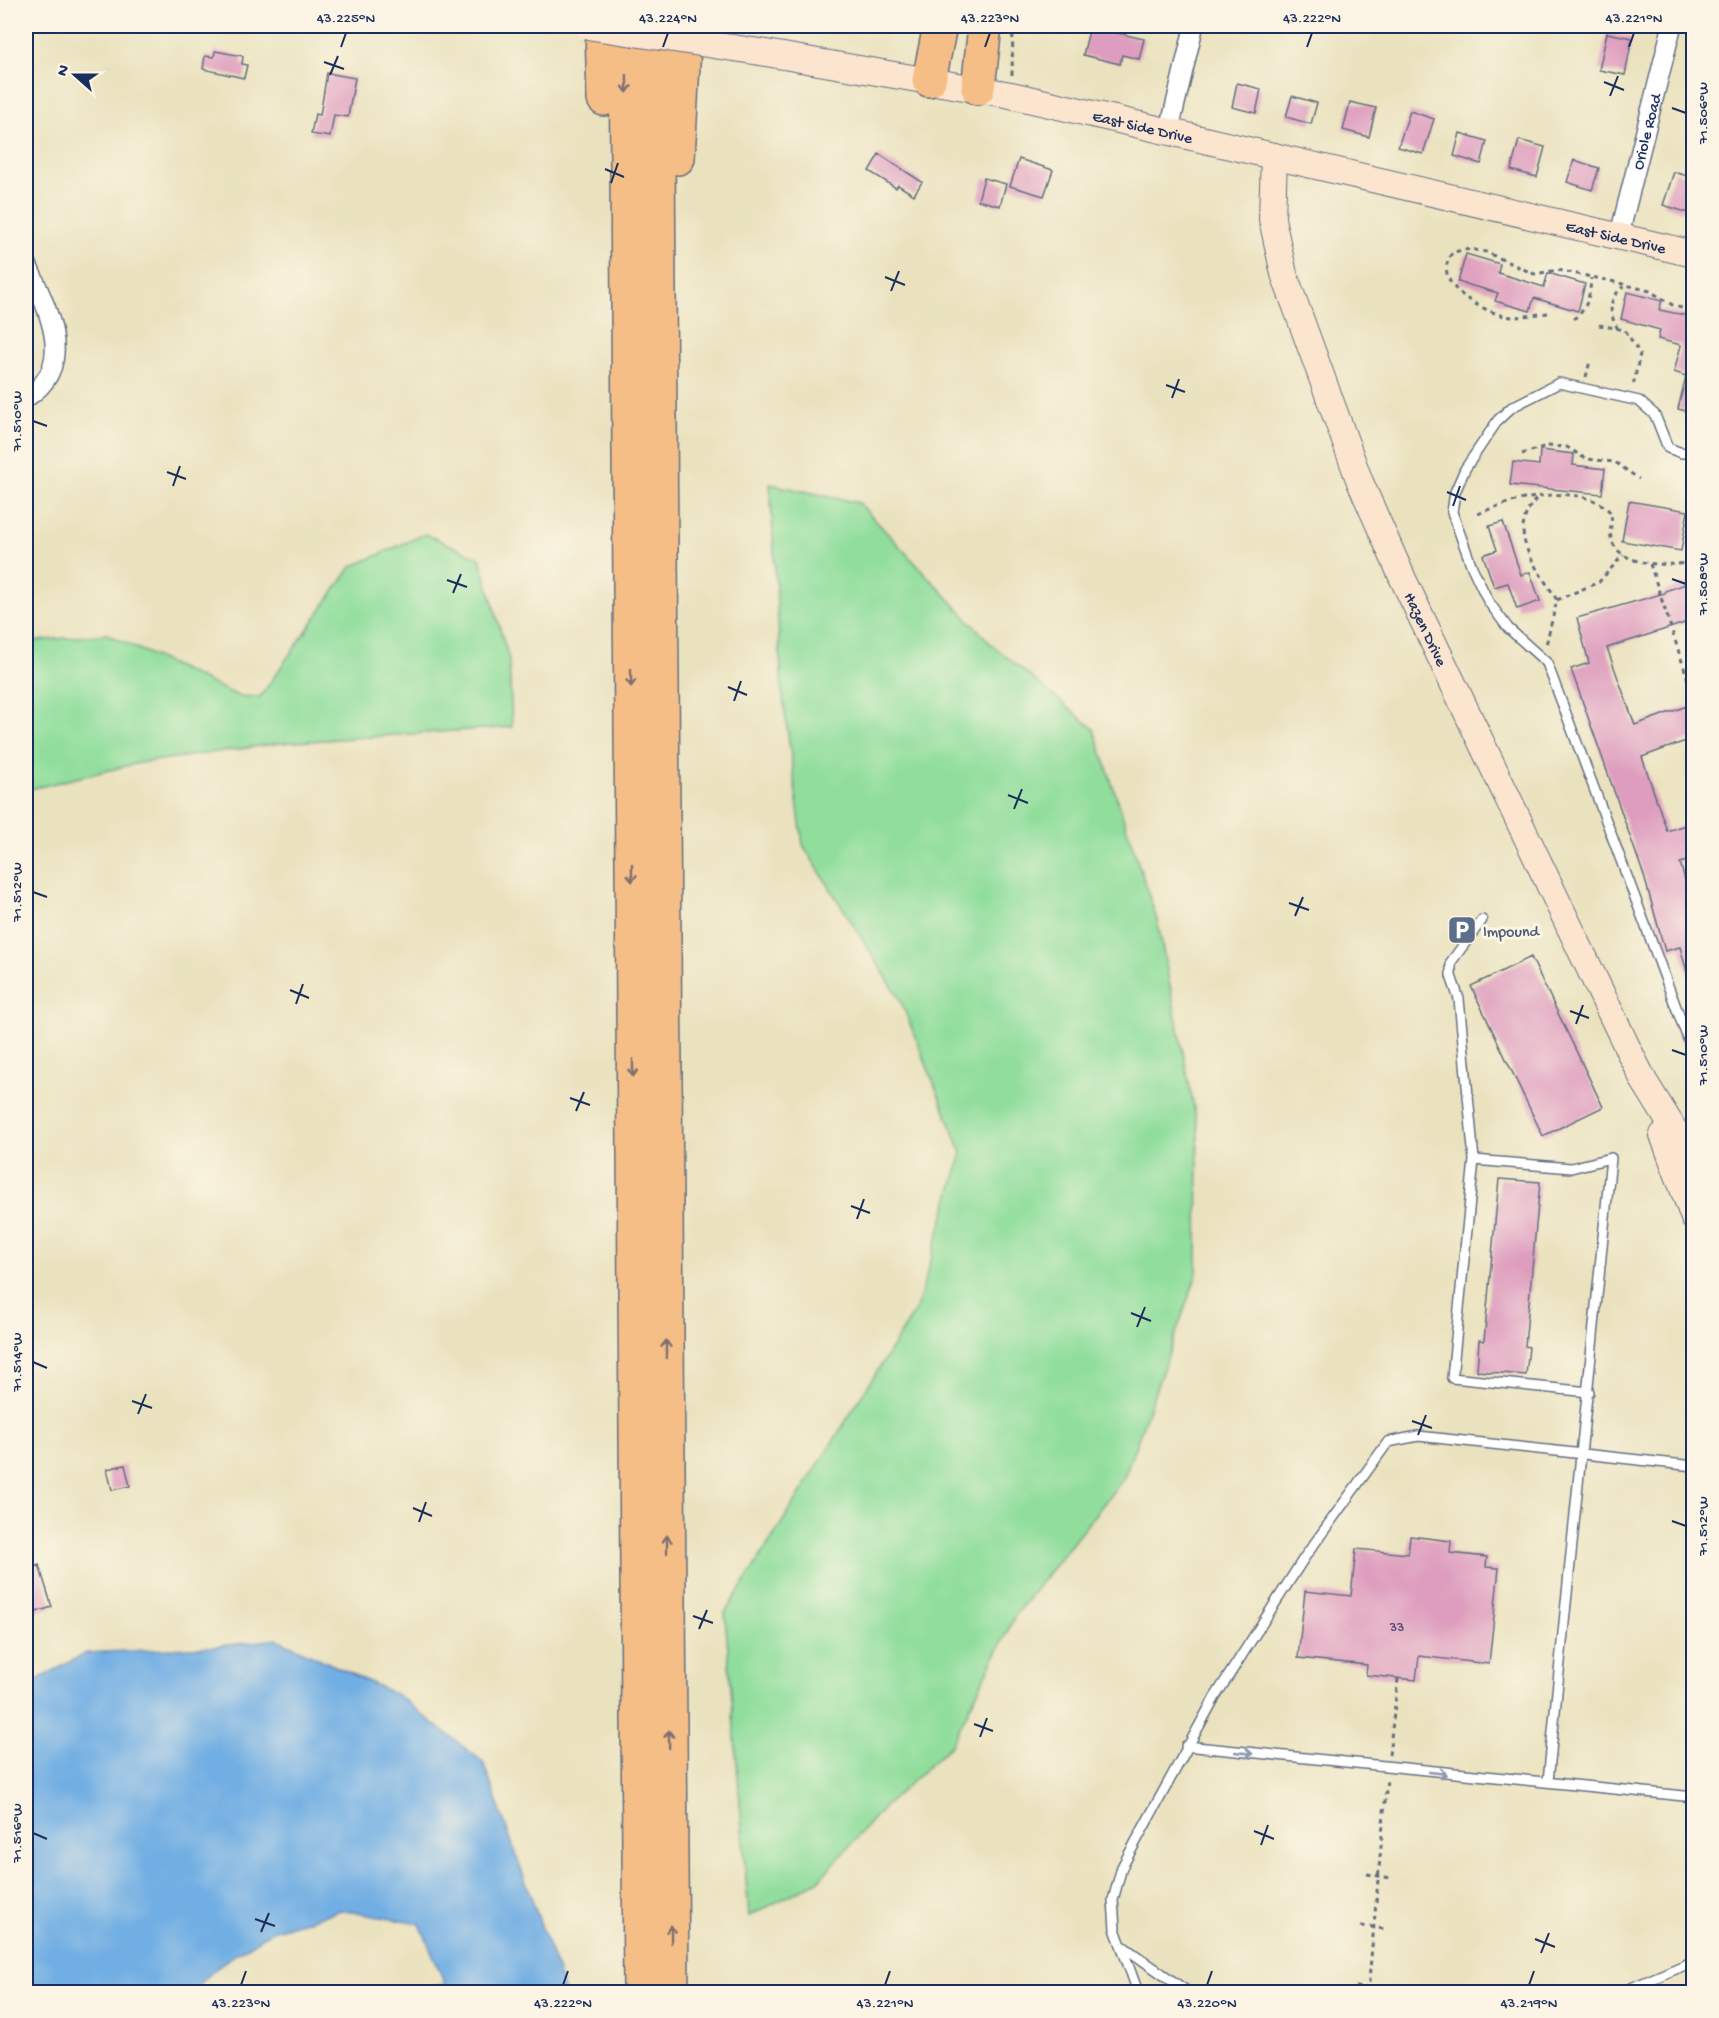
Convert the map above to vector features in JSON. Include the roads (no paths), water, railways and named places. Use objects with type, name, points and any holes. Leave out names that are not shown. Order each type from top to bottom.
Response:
[{"type":"highway","points":[[602,26],[611,357],[630,641]]},
{"type":"highway","points":[[626,26],[640,1992]]},
{"type":"highway","points":[[657,26],[672,1992]]},
{"type":"highway","points":[[660,468],[685,26]]},
{"type":"highway","points":[[929,80],[940,26]]},
{"type":"highway","points":[[978,88],[985,26]]},
{"type":"street","name":"East Side Drive","points":[[587,26],[978,88],[1694,254]]},
{"type":"street","points":[[1169,131],[1194,26]]},
{"type":"street","name":"Oriole Road","points":[[1620,236],[1672,26]]},
{"type":"street","name":"Hazen Drive","points":[[1274,156],[1272,219],[1284,274],[1360,482],[1403,579],[1644,1081],[1694,1218]]},
{"type":"street","points":[[26,261],[52,321],[56,361],[47,379],[26,398]]},
{"type":"street","name":"Hazen Drive","points":[[1644,1081],[1694,1162]]},
{"type":"lane","points":[[1694,451],[1682,453],[1668,448],[1655,415],[1639,401],[1559,383],[1512,407],[1479,446],[1455,492],[1452,512],[1456,528],[1488,600],[1508,628],[1547,663],[1583,752],[1694,1055]]},
{"type":"lane","points":[[1482,920],[1450,962],[1451,976],[1459,999],[1474,1160],[1452,1378],[1589,1392]]},
{"type":"lane","points":[[1474,1160],[1571,1168],[1611,1158],[1583,1454],[1548,1781]]},
{"type":"lane","points":[[1138,1992],[1115,1929],[1113,1900],[1122,1867],[1186,1746],[1215,1697],[1305,1558],[1388,1442],[1418,1436],[1694,1466]]},
{"type":"lane","points":[[1186,1746],[1515,1781],[1548,1781],[1694,1797]]},
{"type":"lane","points":[[1121,1945],[1188,1992]]},
{"type":"lane","points":[[1622,1992],[1694,1961]]},
{"type":"water","points":[[277,1639],[397,1695],[483,1762],[565,1992],[410,1992],[445,1984],[420,1924],[341,1910],[272,1931],[222,1963],[191,1992],[26,1992],[26,1686],[86,1653],[212,1647]]},
{"type":"place","name":"Impound","points":[[1462,930]]}]
